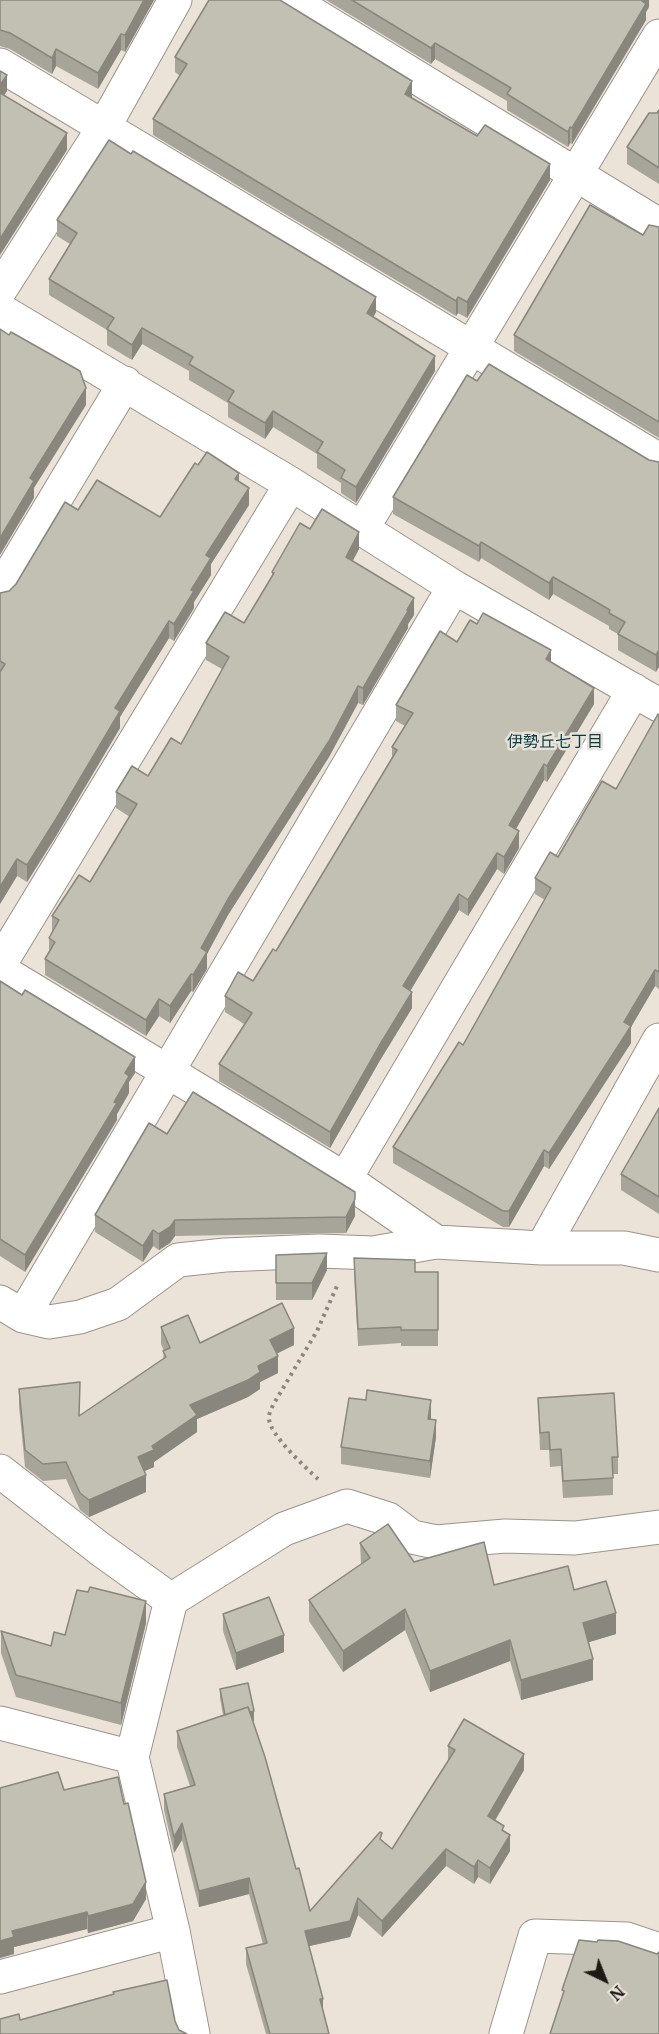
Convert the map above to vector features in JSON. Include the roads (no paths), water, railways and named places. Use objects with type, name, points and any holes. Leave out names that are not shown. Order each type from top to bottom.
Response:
[{"type":"street","points":[[0,290],[104,127],[176,0]]},
{"type":"street","points":[[290,0],[659,225]]},
{"type":"street","points":[[362,529],[659,36]]},
{"type":"street","points":[[0,65],[659,460]]},
{"type":"street","points":[[0,310],[291,484],[454,587],[646,697],[345,1179]]},
{"type":"street","points":[[0,591],[125,383]]},
{"type":"street","points":[[0,964],[291,484]]},
{"type":"street","points":[[454,587],[167,1071],[11,1309],[49,1322],[81,1317],[118,1304],[178,1260],[225,1255],[319,1251],[373,1253],[436,1242],[542,1248],[624,1248],[659,1255]]},
{"type":"street","points":[[0,970],[345,1179],[436,1242]]},
{"type":"street","points":[[542,1248],[659,1040]]},
{"type":"street","points":[[0,1471],[100,1550],[171,1600]]},
{"type":"street","points":[[193,2034],[174,1931],[132,1757],[171,1600],[284,1529],[347,1506],[388,1519],[412,1537],[436,1542],[505,1536],[575,1538],[659,1527]]},
{"type":"street","points":[[0,1723],[132,1757]]},
{"type":"street","points":[[0,1977],[174,1931]]},
{"type":"street","points":[[506,2034],[536,1936],[627,1939],[659,1950]]},
{"type":"district","name":"伊勢丘七丁目","points":[[555,742]]}]
